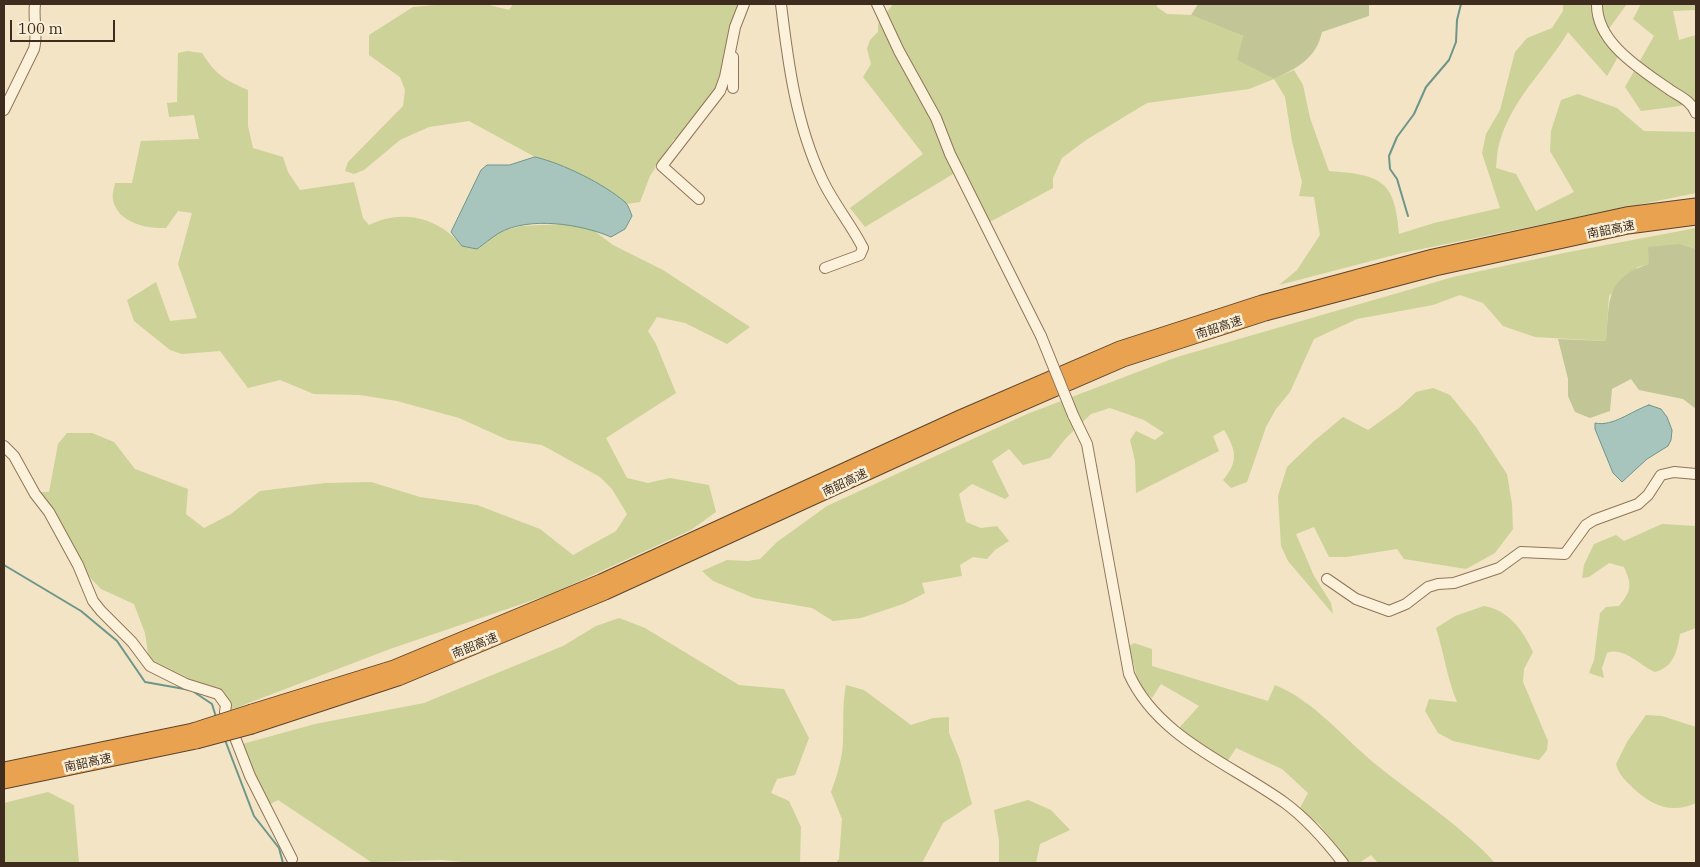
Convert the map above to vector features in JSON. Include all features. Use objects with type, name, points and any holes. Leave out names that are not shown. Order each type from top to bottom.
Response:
[{"type":"highway","name":"南韶高速","points":[[252,719],[394,668],[601,582],[960,418],[1120,349],[1262,303],[1433,257],[1626,215],[1696,206]]},
{"type":"highway","name":"南韶高速","points":[[4,781],[194,736],[398,678],[605,592],[964,428],[1124,359],[1265,313],[1435,268],[1628,226],[1696,217]]},
{"type":"highway","name":"南韶高速","points":[[4,770],[194,736]]},
{"type":"street","points":[[4,110],[37,39],[34,15],[35,4]]},
{"type":"street","points":[[699,199],[662,166],[720,91],[725,77],[735,27],[744,4]]},
{"type":"street","points":[[733,88],[734,51],[750,4]]},
{"type":"street","points":[[781,4],[789,68],[809,146],[823,181],[863,248],[860,255],[825,268]]},
{"type":"street","points":[[877,4],[899,51],[936,118],[950,154],[1040,336],[1087,444],[1127,665],[1136,689],[1152,708],[1197,748],[1287,804],[1325,840],[1343,863]]},
{"type":"street","points":[[1597,4],[1598,19],[1604,32],[1616,46],[1634,64],[1688,101],[1696,113]]},
{"type":"street","points":[[4,446],[18,462],[35,494],[50,512],[78,565],[93,601],[101,611],[132,642],[150,666],[186,684],[218,694],[223,699],[226,705],[224,712],[250,776],[292,859]]},
{"type":"street","points":[[1327,579],[1356,599],[1389,610],[1406,604],[1428,587],[1454,583],[1499,568],[1521,552],[1565,554],[1586,525],[1594,520],[1638,504],[1653,489],[1661,474],[1674,472],[1696,474]]},
{"type":"green space","points":[[447,4],[485,4],[509,10],[513,4],[744,4],[725,77],[679,142],[674,139],[650,176],[640,202],[627,204],[588,179],[549,161],[535,157],[469,121],[429,127],[400,140],[364,170],[354,174],[345,171],[348,162],[403,106],[405,90],[400,77],[369,55],[369,35],[413,7]]},
{"type":"green space","points":[[893,4],[1157,4],[1157,7],[1167,14],[1191,15],[1243,36],[1238,60],[1274,79],[1249,89],[1147,103],[1086,140],[1062,158],[1053,178],[1053,188],[990,222],[963,168],[865,227],[850,208],[923,154],[863,77],[871,64],[867,49],[870,40],[878,32],[878,24]]},
{"type":"green space","points":[[1198,4],[1369,4],[1369,16],[1322,32],[1310,56],[1298,66],[1274,79],[1237,60],[1243,36],[1191,15]]},
{"type":"green space","points":[[1563,4],[1627,4],[1608,30],[1622,50],[1607,76],[1568,32],[1513,111],[1499,144],[1496,168],[1516,174],[1536,211],[1574,192],[1550,151],[1551,131],[1561,100],[1578,94],[1617,108],[1644,131],[1696,132],[1696,193],[1402,253],[1279,285],[1297,270],[1320,235],[1314,197],[1299,196],[1302,182],[1292,141],[1285,97],[1274,79],[1294,70],[1303,85],[1310,118],[1329,171],[1361,175],[1382,183],[1389,191],[1394,202],[1399,234],[1434,223],[1500,208],[1482,153],[1486,134],[1500,110],[1515,52],[1527,38],[1552,28],[1563,11]]},
{"type":"green space","points":[[1641,4],[1696,4],[1696,10],[1673,11],[1679,40],[1696,35],[1696,100],[1680,106],[1641,111],[1625,87],[1654,36],[1633,19]]},
{"type":"green space","points":[[187,51],[202,53],[212,67],[222,76],[248,90],[248,126],[253,148],[283,157],[288,172],[300,190],[354,182],[363,218],[369,225],[394,217],[420,219],[443,229],[462,246],[477,249],[500,232],[521,226],[567,224],[589,227],[613,245],[663,270],[750,327],[727,344],[685,323],[657,317],[648,331],[656,344],[676,393],[606,438],[627,478],[648,483],[670,478],[709,485],[716,512],[691,530],[551,594],[390,649],[225,712],[223,699],[150,666],[145,633],[134,604],[101,589],[78,565],[37,492],[49,492],[58,444],[67,433],[92,433],[114,442],[135,469],[188,489],[186,514],[204,528],[231,514],[260,491],[325,483],[371,482],[420,497],[477,505],[540,529],[573,555],[616,531],[627,514],[612,489],[600,477],[542,445],[508,440],[459,418],[397,401],[360,395],[314,394],[280,380],[248,388],[220,351],[182,354],[170,350],[134,321],[127,300],[156,282],[170,321],[197,318],[178,264],[192,213],[178,211],[166,228],[142,226],[121,214],[116,208],[113,198],[115,183],[132,183],[141,141],[199,139],[194,115],[169,117],[167,103],[177,102],[178,53]]},
{"type":"green space","points":[[1696,228],[1696,249],[1680,244],[1649,264],[1638,267],[1609,296],[1606,341],[1535,337],[1503,326],[1483,303],[1460,295],[1433,305],[1357,319],[1314,339],[1290,392],[1276,409],[1266,427],[1247,482],[1231,488],[1223,480],[1234,461],[1233,449],[1224,430],[1213,436],[1219,451],[1136,493],[1135,461],[1130,440],[1136,431],[1155,440],[1164,433],[1144,420],[1110,408],[1091,414],[1066,438],[1050,458],[1023,465],[1009,449],[992,461],[1009,496],[1005,499],[972,484],[959,494],[966,522],[981,528],[997,526],[1009,541],[995,550],[987,559],[973,557],[960,565],[962,576],[922,583],[925,593],[903,604],[861,618],[833,621],[812,608],[754,598],[713,581],[702,571],[727,560],[748,561],[760,559],[777,542],[827,506],[1027,414],[1177,357],[1453,277],[1564,253]]},
{"type":"green space","points":[[1680,244],[1696,249],[1696,409],[1683,399],[1639,390],[1631,379],[1612,389],[1610,411],[1590,418],[1575,412],[1568,396],[1568,379],[1558,339],[1606,341],[1609,303],[1617,284],[1624,276],[1649,264],[1648,247]]},
{"type":"green space","points":[[1433,388],[1450,395],[1476,427],[1507,474],[1512,504],[1513,529],[1495,553],[1466,569],[1404,559],[1397,549],[1346,557],[1329,557],[1314,527],[1296,534],[1314,576],[1331,603],[1333,614],[1288,561],[1281,546],[1278,496],[1287,467],[1343,417],[1368,430],[1399,408],[1416,392]]},
{"type":"green space","points":[[1662,524],[1696,526],[1696,628],[1680,634],[1674,658],[1661,670],[1655,672],[1626,654],[1613,652],[1607,653],[1602,668],[1604,678],[1589,673],[1594,660],[1600,613],[1606,607],[1619,606],[1626,596],[1629,587],[1624,567],[1609,563],[1589,577],[1582,578],[1584,565],[1594,544],[1616,535],[1624,541]]},
{"type":"green space","points":[[1484,606],[1493,608],[1514,622],[1525,636],[1533,652],[1524,669],[1523,682],[1548,741],[1547,750],[1539,760],[1453,741],[1438,733],[1425,711],[1429,699],[1457,702],[1436,628],[1455,616]]},
{"type":"green space","points":[[619,618],[645,628],[739,685],[784,689],[809,738],[795,775],[777,779],[771,793],[789,801],[801,827],[800,863],[473,863],[442,860],[371,862],[278,800],[265,807],[239,745],[315,724],[424,703],[563,646],[596,626]]},
{"type":"green space","points":[[1134,643],[1152,649],[1152,666],[1268,701],[1275,685],[1289,692],[1315,710],[1374,763],[1468,836],[1495,863],[1378,863],[1371,855],[1359,863],[1350,863],[1319,824],[1299,810],[1308,793],[1282,769],[1236,748],[1227,762],[1179,728],[1199,706],[1161,684],[1152,698],[1139,685],[1129,646]]},
{"type":"green space","points":[[846,685],[864,690],[911,725],[933,718],[949,717],[949,733],[960,760],[972,804],[943,823],[922,863],[836,863],[839,859],[842,819],[831,792],[842,753]]},
{"type":"green space","points":[[1646,715],[1662,716],[1696,727],[1696,803],[1679,808],[1655,804],[1633,788],[1619,771],[1616,764],[1627,742]]},
{"type":"green space","points":[[48,792],[74,805],[79,863],[4,863],[4,803]]},
{"type":"green space","points":[[1028,800],[1051,810],[1070,830],[1040,844],[1036,863],[999,863],[999,841],[994,810]]},
{"type":"water","points":[[535,157],[558,164],[582,175],[606,188],[625,202],[632,216],[625,229],[611,237],[585,228],[540,223],[511,228],[499,233],[477,249],[462,246],[451,232],[481,170],[487,165],[509,165]]},
{"type":"water","points":[[1649,405],[1661,409],[1667,417],[1672,430],[1671,440],[1668,446],[1647,459],[1622,482],[1613,473],[1595,429],[1595,423],[1602,424],[1615,421]]},
{"type":"waterway","points":[[1408,216],[1397,179],[1390,169],[1389,156],[1397,137],[1414,114],[1426,87],[1449,60],[1456,42],[1457,20],[1461,4]]},
{"type":"waterway","points":[[4,565],[81,611],[117,641],[145,682],[190,690]]},
{"type":"waterway","points":[[194,692],[212,704],[216,717]]},
{"type":"waterway","points":[[225,740],[254,816],[279,848],[283,863]]}]
